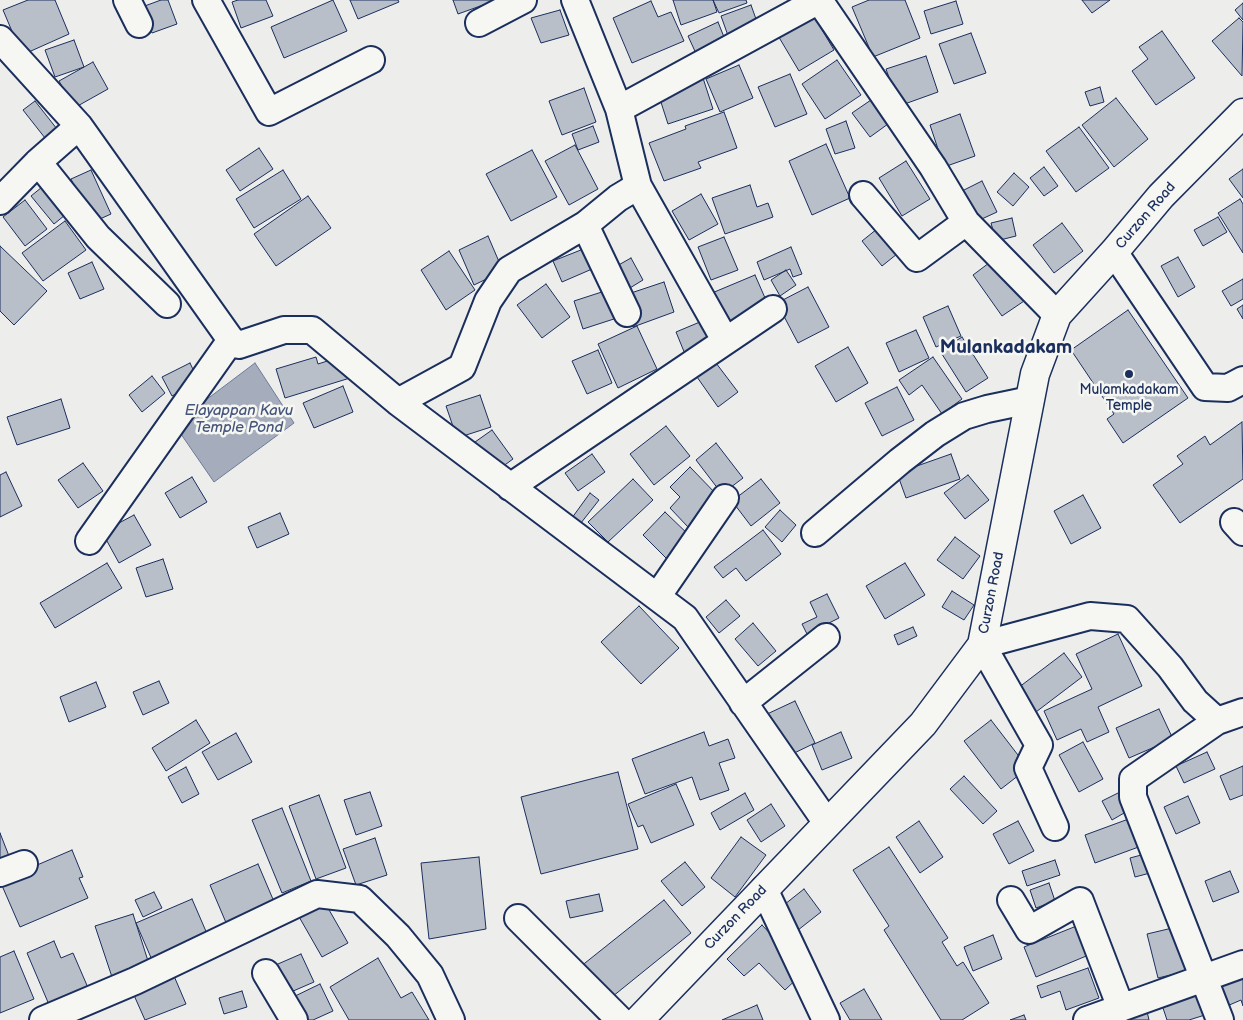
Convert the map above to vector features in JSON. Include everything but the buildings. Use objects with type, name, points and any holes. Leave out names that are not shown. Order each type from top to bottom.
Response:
[{"type":"main road","name":"Curzon Road","points":[[639,1020],[922,724],[982,645],[1035,374],[1057,314],[1114,252],[1161,196],[1243,113]]},
{"type":"street","points":[[127,0],[139,24]]},
{"type":"street","points":[[206,0],[269,112],[371,60]]},
{"type":"street","points":[[479,23],[522,0]]},
{"type":"street","points":[[575,0],[619,109],[638,186],[725,340]]},
{"type":"street","points":[[619,109],[819,0],[933,167],[966,222],[1057,314]]},
{"type":"street","points":[[0,39],[79,126],[231,340],[239,345],[284,330],[312,330],[398,402],[685,618],[826,823]]},
{"type":"street","points":[[0,201],[38,162],[79,126]]},
{"type":"street","points":[[38,162],[98,237],[167,304]]},
{"type":"street","points":[[398,402],[462,367],[488,301],[508,270],[585,225],[618,198],[638,186]]},
{"type":"street","points":[[863,195],[917,258],[966,222]]},
{"type":"street","points":[[585,225],[627,313]]},
{"type":"street","points":[[1114,252],[1205,387],[1228,388],[1243,380]]},
{"type":"street","points":[[510,487],[773,309]]},
{"type":"street","points":[[89,541],[231,340]]},
{"type":"street","points":[[814,533],[900,461],[935,434],[964,416],[1030,400]]},
{"type":"street","points":[[656,597],[725,498]]},
{"type":"street","points":[[1055,827],[1028,768],[1038,745],[982,645],[1090,616],[1127,619],[1170,667],[1195,701],[1217,721]]},
{"type":"street","points":[[743,703],[826,637]]},
{"type":"street","points":[[1220,1020],[1133,797],[1133,779],[1217,721],[1243,712]]},
{"type":"street","points":[[764,889],[826,1020]]},
{"type":"street","points":[[43,1020],[135,981],[317,894],[360,898],[398,936],[430,975],[451,1020]]},
{"type":"street","points":[[1011,900],[1028,930],[1080,901],[1121,1008]]},
{"type":"street","points":[[518,918],[620,1020]]},
{"type":"street","points":[[1087,1020],[1243,964]]},
{"type":"street","points":[[266,973],[294,1020]]},
{"type":"water","name":"Elayappan Kavu Temple Pond","points":[[255,363],[294,423],[214,482],[174,424]]},
{"type":"place","name":"Mulamkadakam Temple","points":[[1129,374]]},
{"type":"district","name":"Mulankadakam","points":[[1006,348]]}]
